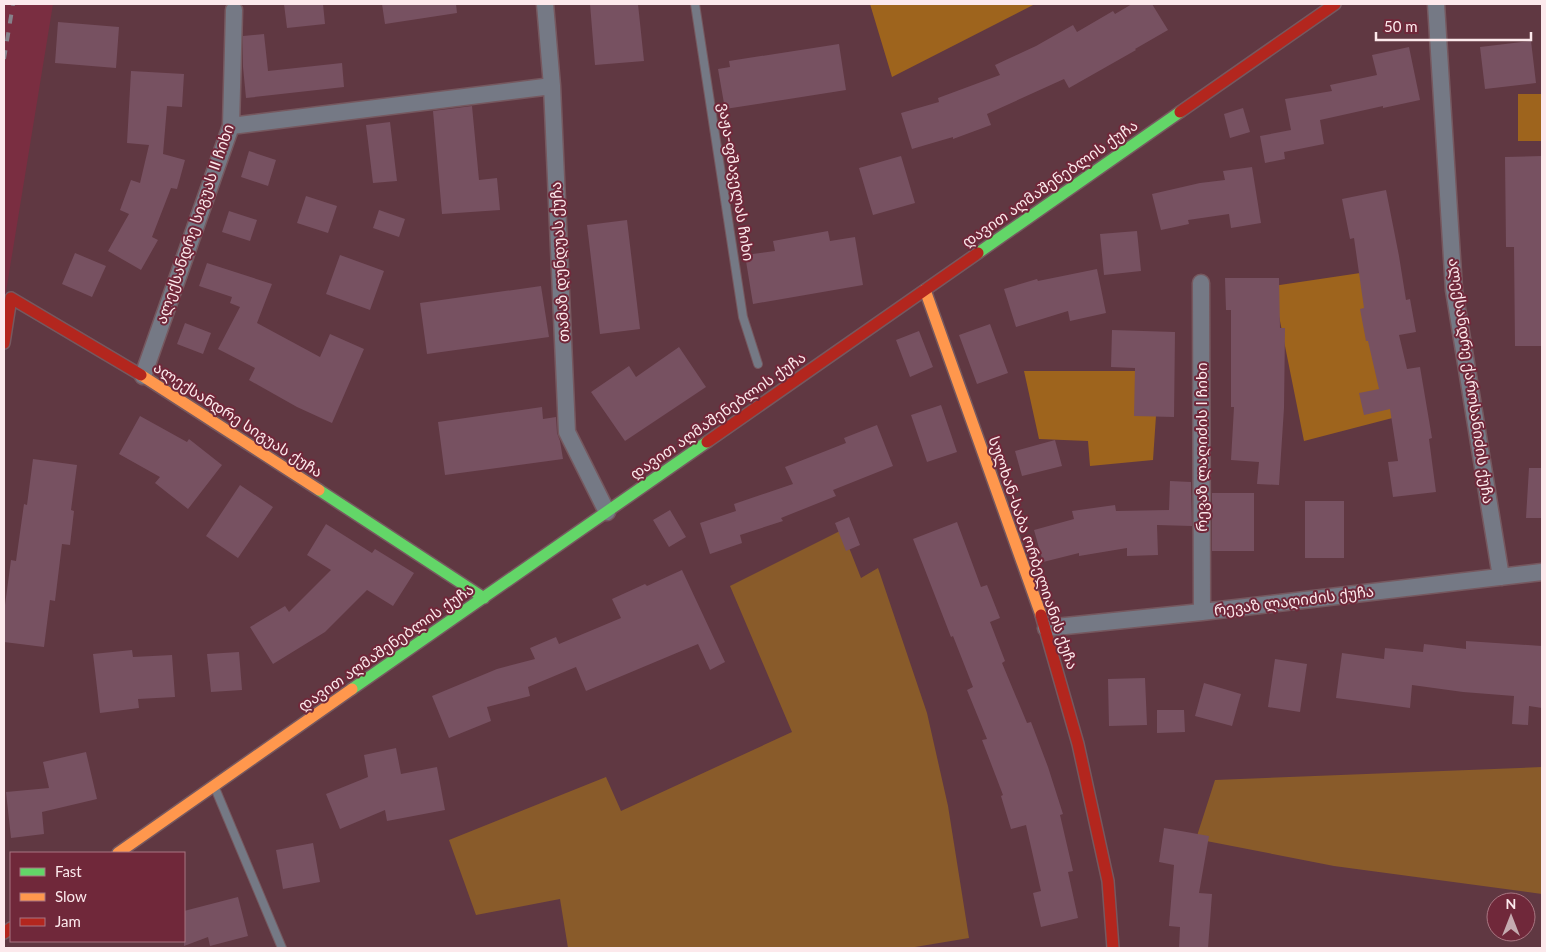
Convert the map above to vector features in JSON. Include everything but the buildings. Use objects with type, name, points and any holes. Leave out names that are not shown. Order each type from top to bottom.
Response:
[{"type":"main road","name":"დავით აღმაშენებლის ქუჩა","points":[[119,852],[1335,4]]},
{"type":"main road","name":"სულხან-საბა ორბელიანის ქუჩა","points":[[925,290],[1046,628],[1078,744],[1108,881],[1112,948]]},
{"type":"main road","name":"ალექსანდრე სიგუას ქუჩა","points":[[4,343],[11,298],[143,376],[484,598]]},
{"type":"street","name":"თამაზ დუნდუას ქუჩა","points":[[545,4],[552,86],[568,432],[607,512]]},
{"type":"street","name":"ალექსანდრე ქაროსანიძის ქუჩა","points":[[1436,4],[1454,290],[1501,577]]},
{"type":"street","name":"ალექსანდრე სიგუას II ჩიხი","points":[[143,376],[231,126],[234,10]]},
{"type":"street","points":[[231,126],[552,86]]},
{"type":"street","name":"რევაზ ლაღიძის I ჩიხი","points":[[1201,283],[1202,612]]},
{"type":"street","name":"რევაზ ლაღიძის ქუჩა","points":[[1046,628],[1202,612],[1542,572]]},
{"type":"lane","name":"ვაჟა-ფშაველას ჩიხი","points":[[695,4],[743,317],[758,364]]},
{"type":"lane","points":[[214,786],[282,948]]},
{"type":"shaded area","points":[[4,4],[53,4],[4,304]]},
{"type":"shaded area","points":[[870,4],[1035,4],[892,77]]},
{"type":"shaded area","points":[[1518,94],[1542,94],[1542,141],[1518,141]]},
{"type":"shaded area","points":[[1367,272],[1404,415],[1304,441],[1273,286]]},
{"type":"shaded area","points":[[1024,371],[1159,371],[1153,460],[1090,466],[1088,441],[1039,439]]},
{"type":"shaded area","points":[[842,530],[861,578],[878,568],[927,713],[948,806],[969,938],[909,948],[568,948],[560,899],[476,915],[449,840],[606,777],[621,811],[792,732],[730,586]]},
{"type":"shaded area","points":[[1542,767],[1542,894],[1334,866],[1196,839],[1215,780]]},
{"type":"railway","points":[[4,59],[13,4]]},
{"type":"traffic: fast","points":[[978,253],[1180,112]]},
{"type":"traffic: fast","points":[[352,689],[707,442]]},
{"type":"traffic: fast","points":[[319,490],[484,598]]},
{"type":"traffic: slow","points":[[925,290],[1041,615]]},
{"type":"traffic: slow","points":[[141,375],[319,490]]},
{"type":"traffic: slow","points":[[119,852],[352,689]]},
{"type":"traffic: jam","points":[[1180,112],[1335,4]]},
{"type":"traffic: jam","points":[[707,442],[978,253]]},
{"type":"traffic: jam","points":[[4,343],[11,298],[141,375]]},
{"type":"traffic: jam","points":[[1041,615],[1078,744],[1108,881],[1113,948]]},
{"type":"traffic: jam","points":[[4,933],[10,929]]}]
